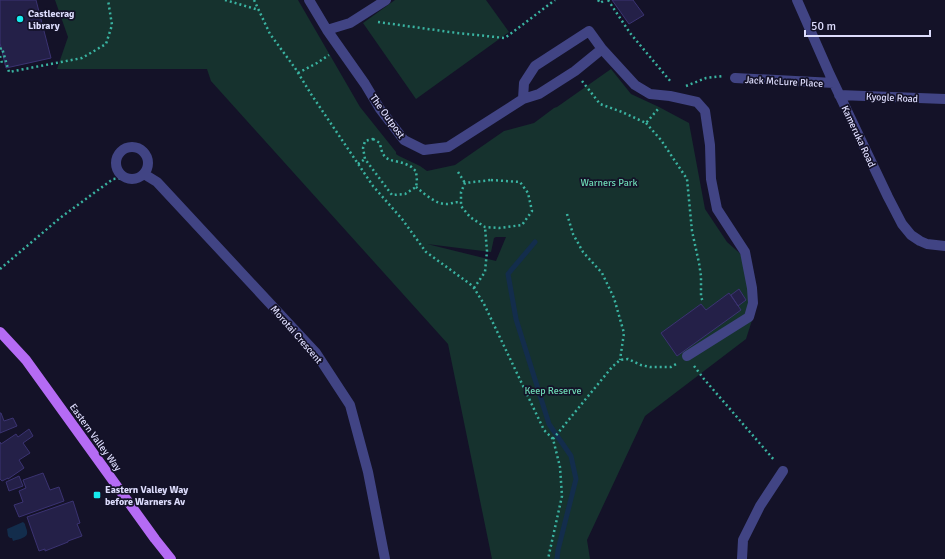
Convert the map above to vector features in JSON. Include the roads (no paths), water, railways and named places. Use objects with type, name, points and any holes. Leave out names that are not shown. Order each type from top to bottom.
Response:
[{"type":"main road","name":"Eastern Valley Way","points":[[0,332],[26,360],[171,559]]},
{"type":"street","name":"The Outpost","points":[[309,0],[327,30],[365,84],[380,109],[404,140],[424,150],[448,148],[524,99],[539,94],[575,71],[602,49]]},
{"type":"street","points":[[327,30],[356,20],[386,0]]},
{"type":"street","name":"Kameruka Road","points":[[797,0],[839,95],[902,224],[911,235],[920,241],[945,246]]},
{"type":"street","points":[[524,99],[524,83],[535,66],[589,31],[602,49],[635,85],[650,94],[670,96],[697,102],[705,111],[710,145],[711,179],[717,209],[745,252],[752,288],[753,303],[749,317],[687,356]]},
{"type":"street","name":"Jack McLure Place","points":[[735,78],[834,83]]},
{"type":"street","name":"Kyogle Road","points":[[839,95],[945,99]]},
{"type":"street","points":[[131,146],[143,150],[147,156],[148,162],[144,174],[139,178],[133,179],[126,178],[121,175],[115,164],[116,157],[125,148],[131,146]]},
{"type":"street","name":"Morotai Crescent","points":[[144,174],[157,182],[316,353],[350,405],[368,472],[385,559]]},
{"type":"street","points":[[742,559],[743,540],[760,506],[783,471]]},
{"type":"water","points":[[23,522],[25,524],[27,534],[23,538],[13,541],[12,538],[8,536],[7,529]]},
{"type":"waterway","points":[[535,242],[508,274],[516,319],[549,424],[571,456],[576,479],[557,559]]},
{"type":"place","name":"Castlecrag Library","points":[[20,19]]},
{"type":"place","name":"Eastern Valley Way before Warners Av","points":[[97,495]]},
{"type":"park label","name":"Warners Park","points":[[609,182]]},
{"type":"park label","name":"Keep Reserve","points":[[553,390]]}]
